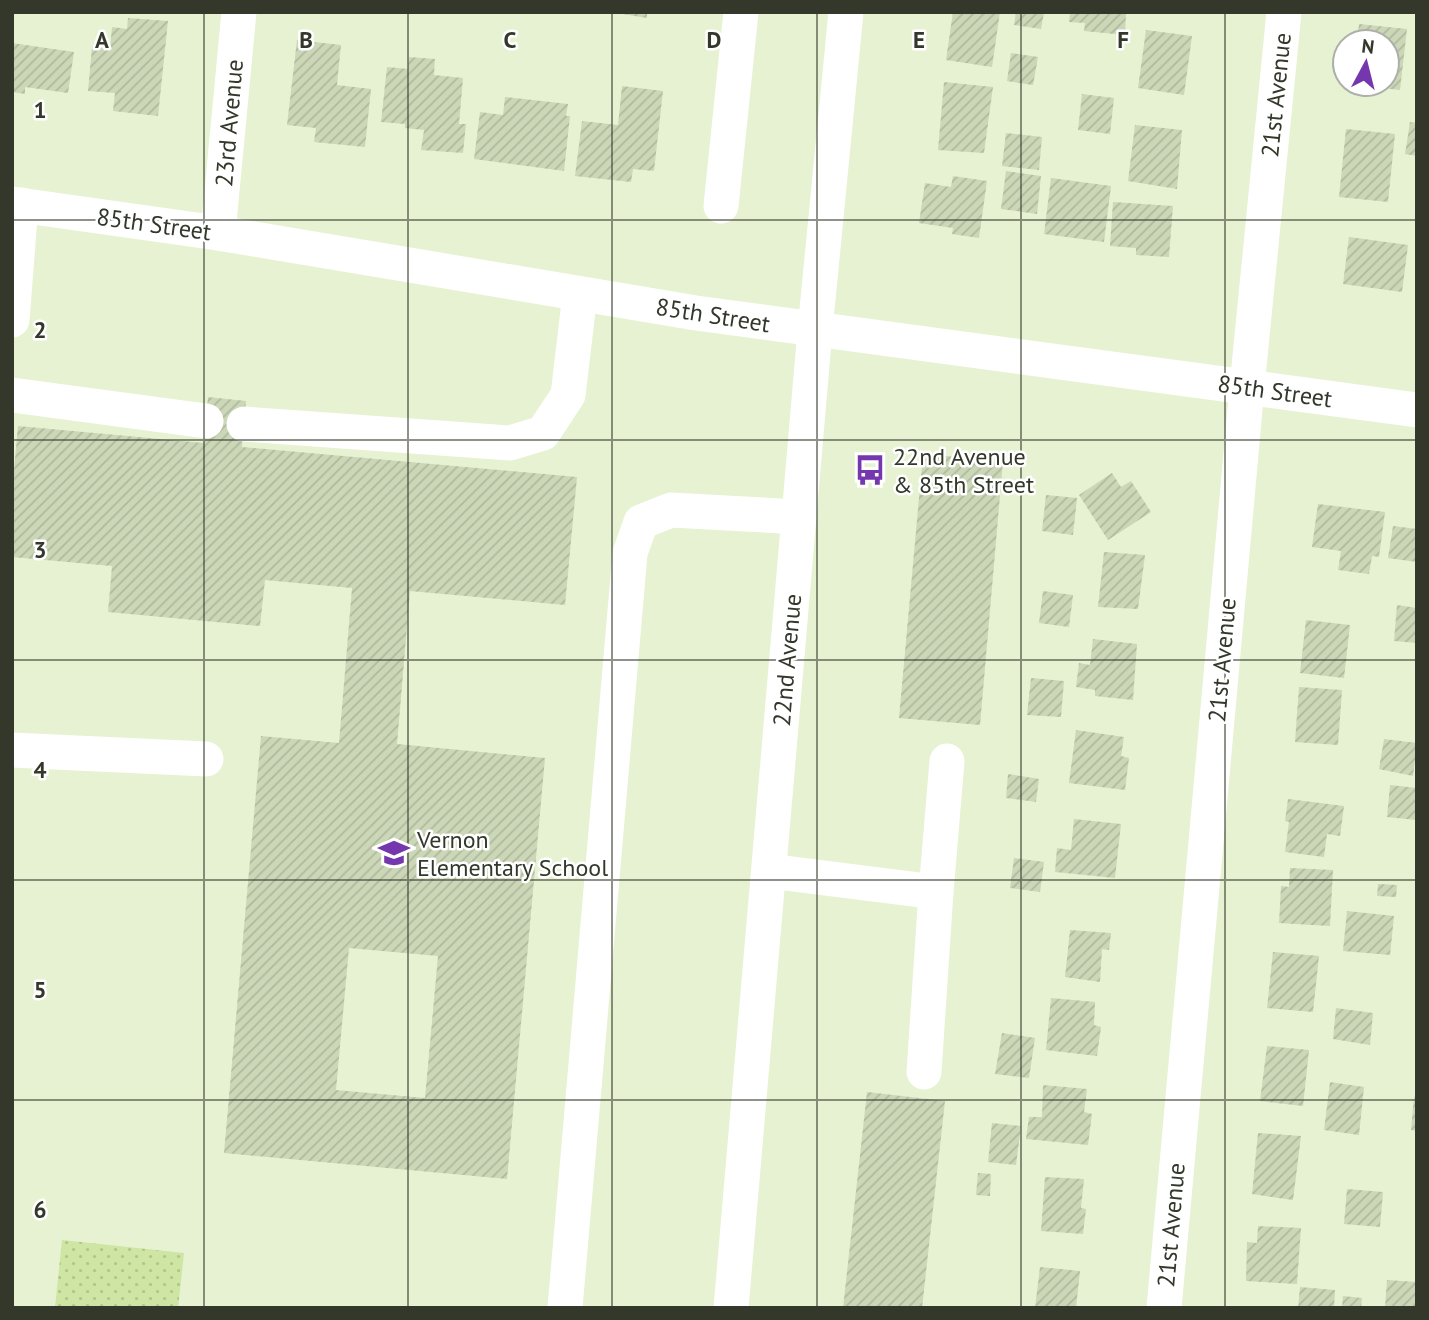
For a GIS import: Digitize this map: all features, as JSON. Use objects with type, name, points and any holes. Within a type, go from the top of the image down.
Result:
[{"type":"street","name":"23rd Avenue","points":[[218,233],[239,12]]},
{"type":"street","points":[[721,206],[741,12]]},
{"type":"street","name":"22nd Avenue","points":[[731,1308],[815,330],[846,12]]},
{"type":"street","name":"21st Avenue","points":[[1164,1308],[1247,387],[1284,12]]},
{"type":"street","name":"85th Street","points":[[17,205],[218,233],[580,294],[815,330],[1417,410]]},
{"type":"street","points":[[12,320],[17,205]]},
{"type":"street","points":[[244,424],[510,443],[543,433],[568,395],[580,294]]},
{"type":"street","points":[[12,395],[206,421]]},
{"type":"street","points":[[565,1308],[630,553],[641,522],[671,510],[799,517]]},
{"type":"street","points":[[12,750],[206,759]]},
{"type":"street","points":[[924,1072],[947,761]]},
{"type":"street","points":[[769,871],[936,892]]},
{"type":"green space","points":[[62,1240],[184,1253],[178,1308],[55,1308]]},
{"type":"building","points":[[610,12],[647,12],[647,18]]},
{"type":"building","points":[[953,12],[1000,12],[992,67],[946,60]]},
{"type":"building","points":[[1016,12],[1044,12],[1041,29],[1014,25]]},
{"type":"building","points":[[1070,12],[1126,12],[1125,35],[1084,31],[1085,23],[1069,22]]},
{"type":"building","points":[[128,18],[168,21],[158,116],[113,111],[115,93],[88,91],[92,47],[110,49],[112,27],[127,29]]},
{"type":"building","points":[[1359,24],[1397,28],[1359,28]]},
{"type":"building","points":[[1401,28],[1407,29],[1401,81]]},
{"type":"building","points":[[1146,30],[1192,36],[1184,95],[1138,88]]},
{"type":"building","points":[[297,40],[341,45],[337,85],[371,89],[365,147],[314,142],[316,128],[287,125]]},
{"type":"building","points":[[12,43],[74,52],[68,93],[25,87],[25,94],[12,92]]},
{"type":"building","points":[[1011,53],[1038,57],[1033,85],[1007,81]]},
{"type":"building","points":[[409,57],[435,59],[434,75],[463,78],[459,124],[466,124],[463,153],[421,150],[424,130],[405,128],[405,124],[381,122],[387,67],[408,69]]},
{"type":"building","points":[[944,82],[993,87],[984,153],[938,150]]},
{"type":"building","points":[[622,86],[663,91],[654,171],[633,169],[631,182],[575,176],[582,121],[618,125]]},
{"type":"building","points":[[1082,94],[1114,98],[1110,134],[1078,130]]},
{"type":"building","points":[[505,97],[568,104],[566,116],[570,116],[564,171],[474,159],[480,112],[503,115]]},
{"type":"building","points":[[1410,122],[1417,123],[1417,156],[1405,154]]},
{"type":"building","points":[[1135,125],[1182,130],[1177,189],[1128,181]]},
{"type":"building","points":[[1346,129],[1395,134],[1388,202],[1339,197]]},
{"type":"building","points":[[1006,133],[1042,137],[1039,170],[1002,166]]},
{"type":"building","points":[[1006,171],[1041,176],[1037,214],[1001,209]]},
{"type":"building","points":[[953,176],[987,181],[979,238],[952,234],[953,228],[919,223],[925,183],[951,187]]},
{"type":"building","points":[[1051,178],[1111,186],[1104,242],[1044,234]]},
{"type":"building","points":[[1113,202],[1173,206],[1169,257],[1136,255],[1136,248],[1110,246]]},
{"type":"building","points":[[1349,237],[1408,245],[1402,292],[1343,284]]},
{"type":"building","name":"Vernon Elementary School","points":[[208,397],[246,401],[242,447],[577,477],[565,605],[410,591],[397,744],[545,758],[507,1179],[224,1153],[261,736],[339,743],[352,588],[265,580],[260,626],[108,612],[112,566],[12,557],[12,492],[18,426],[204,443]],"holes":[[[349,948],[438,956],[425,1098],[336,1090]]]},
{"type":"building","points":[[923,454],[1003,461],[980,725],[899,718]]},
{"type":"building","points":[[1112,473],[1121,487],[1131,481],[1151,512],[1108,540],[1079,495]]},
{"type":"building","points":[[1046,495],[1077,498],[1073,535],[1042,531]]},
{"type":"building","points":[[1318,504],[1385,512],[1379,557],[1372,556],[1369,574],[1338,570],[1341,551],[1312,547]]},
{"type":"building","points":[[1393,526],[1417,529],[1417,562],[1388,558]]},
{"type":"building","points":[[1104,552],[1145,555],[1138,609],[1098,607]]},
{"type":"building","points":[[1043,591],[1073,595],[1069,627],[1039,623]]},
{"type":"building","points":[[1397,605],[1417,608],[1417,643],[1394,641]]},
{"type":"building","points":[[1306,620],[1350,625],[1344,678],[1300,673]]},
{"type":"building","points":[[1093,639],[1137,644],[1133,700],[1095,696],[1095,690],[1076,687],[1079,663],[1090,665]]},
{"type":"building","points":[[1031,678],[1064,681],[1061,717],[1027,715]]},
{"type":"building","points":[[1299,687],[1342,690],[1338,745],[1295,742]]},
{"type":"building","points":[[1076,730],[1124,737],[1121,756],[1129,758],[1125,790],[1069,783]]},
{"type":"building","points":[[1384,739],[1417,743],[1413,776],[1379,769]]},
{"type":"building","points":[[1008,774],[1039,779],[1036,802],[1006,798]]},
{"type":"building","points":[[1390,785],[1417,788],[1416,820],[1387,817]]},
{"type":"building","points":[[1288,799],[1344,806],[1340,836],[1327,834],[1324,857],[1285,852],[1289,822],[1285,821]]},
{"type":"building","points":[[1074,819],[1121,824],[1115,878],[1055,872],[1057,848],[1071,850]]},
{"type":"building","points":[[1014,858],[1044,862],[1040,892],[1010,888]]},
{"type":"building","points":[[1290,868],[1333,870],[1330,926],[1279,923],[1281,886],[1289,887]]},
{"type":"building","points":[[1378,884],[1397,885],[1396,897],[1377,896]]},
{"type":"building","points":[[1347,911],[1394,916],[1390,955],[1343,951]]},
{"type":"building","points":[[1070,930],[1111,933],[1109,950],[1102,949],[1100,982],[1065,977]]},
{"type":"building","points":[[1273,952],[1319,956],[1313,1012],[1267,1008]]},
{"type":"building","points":[[1051,998],[1095,1002],[1094,1025],[1101,1027],[1097,1056],[1046,1050]]},
{"type":"building","points":[[1336,1008],[1373,1013],[1370,1045],[1333,1039]]},
{"type":"building","points":[[1002,1033],[1035,1038],[1029,1078],[995,1074]]},
{"type":"building","points":[[1267,1046],[1309,1050],[1303,1106],[1260,1101]]},
{"type":"building","points":[[1330,1082],[1364,1087],[1359,1135],[1324,1130]]},
{"type":"building","points":[[1043,1085],[1087,1089],[1084,1112],[1092,1114],[1088,1145],[1026,1139],[1029,1117],[1042,1117]]},
{"type":"building","points":[[867,1092],[945,1101],[922,1308],[843,1308]]},
{"type":"building","points":[[1414,1097],[1417,1097],[1417,1131],[1411,1130]]},
{"type":"building","points":[[992,1123],[1021,1126],[1016,1165],[988,1162]]},
{"type":"building","points":[[1258,1133],[1301,1136],[1293,1200],[1252,1194]]},
{"type":"building","points":[[978,1173],[991,1174],[990,1196],[976,1195]]},
{"type":"building","points":[[1045,1177],[1084,1179],[1081,1208],[1086,1209],[1083,1234],[1041,1231]]},
{"type":"building","points":[[1347,1189],[1383,1192],[1380,1227],[1344,1224]]},
{"type":"building","points":[[1258,1226],[1301,1228],[1297,1284],[1246,1281],[1247,1242],[1257,1243]]},
{"type":"building","points":[[1040,1267],[1080,1271],[1076,1308],[1035,1308]]},
{"type":"building","points":[[1387,1280],[1417,1282],[1415,1308],[1385,1308]]},
{"type":"building","points":[[1300,1287],[1335,1290],[1334,1308],[1298,1308]]},
{"type":"building","points":[[1343,1296],[1362,1298],[1361,1308],[1342,1308]]},
{"type":"place","name":"22nd Avenue & 85th Street","points":[[870,470]]},
{"type":"place","name":"Vernon Elementary School","points":[[394,853]]}]
